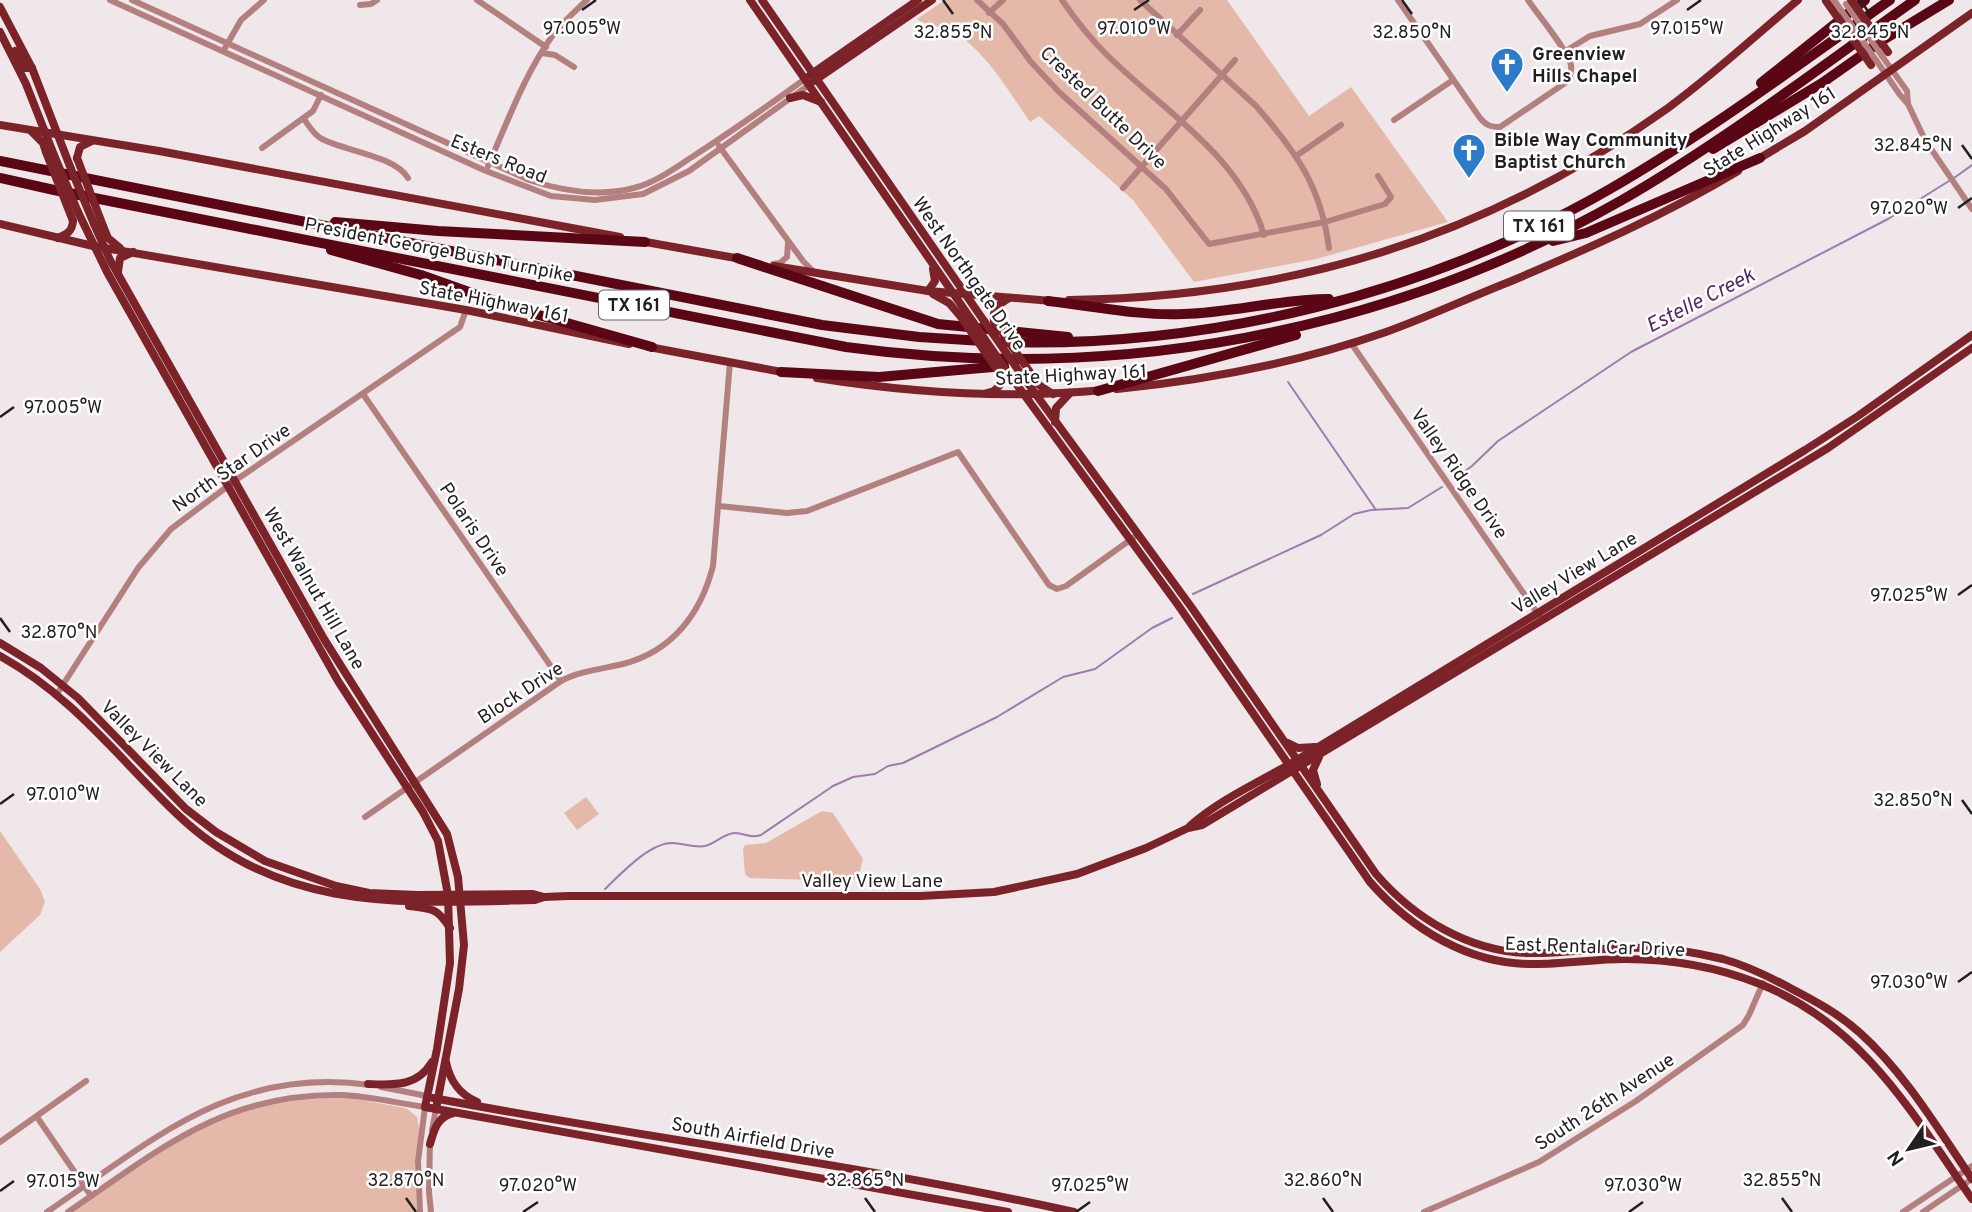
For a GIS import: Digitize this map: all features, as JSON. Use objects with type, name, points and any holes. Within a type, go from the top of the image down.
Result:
[{"type":"highway","points":[[1718,120],[1865,0]]},
{"type":"highway","name":"President George Bush Turnpike","points":[[0,161],[854,330],[971,341],[1028,343],[1162,335],[1226,326],[1344,299],[1427,273],[1534,228],[1609,190],[1718,120],[1890,0]]},
{"type":"highway","name":"President George Bush Turnpike","points":[[0,178],[846,347],[976,359],[1067,359],[1126,355],[1230,342],[1360,312],[1446,283],[1539,244],[1660,177],[1915,0]]},
{"type":"highway","points":[[1660,177],[1699,158],[1949,0]]},
{"type":"highway","points":[[1539,244],[1586,233],[1760,158]]},
{"type":"highway","points":[[298,220],[438,231],[645,242]]},
{"type":"highway","points":[[294,238],[348,256],[421,275],[514,308],[652,347]]},
{"type":"highway","points":[[737,258],[776,273],[851,295],[896,313],[938,324],[1100,340]]},
{"type":"highway","points":[[1048,301],[1144,313],[1182,314],[1305,299],[1344,299]]},
{"type":"highway","points":[[1098,391],[1311,331],[1360,312]]},
{"type":"highway","points":[[781,372],[879,377],[1067,359]]},
{"type":"main road","name":"West Northgate Drive","points":[[751,0],[807,82],[825,99]]},
{"type":"main road","name":"West Northgate Drive","points":[[762,0],[815,76],[825,99],[966,295],[1134,538]]},
{"type":"main road","name":"Esters Road","points":[[807,82],[918,0]]},
{"type":"main road","name":"Esters Road","points":[[815,76],[834,68],[932,0]]},
{"type":"main road","points":[[0,125],[159,151],[818,275],[966,295],[1048,301],[1122,299],[1232,288],[1350,263],[1444,231],[1526,194],[1631,133],[1690,91],[1798,0]]},
{"type":"main road","points":[[1826,0],[1879,58],[1907,58]]},
{"type":"main road","points":[[1851,0],[1879,58],[1869,84]]},
{"type":"main road","name":"West Walnut Hill Lane","points":[[0,7],[32,68],[57,135],[99,225],[105,248],[142,325],[227,486],[278,575],[447,834],[458,877],[464,946],[436,1109]]},
{"type":"main road","name":"State Highway 161","points":[[0,224],[93,246],[135,251],[466,310],[603,340],[863,385],[1035,395],[1168,384],[1227,374],[1351,343],[1438,312],[1565,258],[1696,195],[1805,131],[1972,13]]},
{"type":"main road","name":"West Walnut Hill Lane","points":[[0,32],[38,113],[50,153],[78,221],[236,480],[286,570],[323,645],[438,841],[448,899],[450,963],[425,1107]]},
{"type":"main road","points":[[5,41],[25,68],[32,68]]},
{"type":"main road","points":[[790,98],[803,96],[825,99],[834,68]]},
{"type":"main road","points":[[25,130],[38,113]]},
{"type":"main road","points":[[25,130],[43,143],[50,153]]},
{"type":"main road","points":[[92,141],[80,147],[77,158],[99,225],[108,238],[123,250]]},
{"type":"main road","name":"West Northgate Drive","points":[[860,149],[1005,374],[1134,538],[1300,763]]},
{"type":"main road","points":[[58,238],[68,233],[78,221]]},
{"type":"main road","points":[[118,272],[120,258],[135,251]]},
{"type":"main road","points":[[928,291],[935,281],[931,262]]},
{"type":"main road","points":[[928,291],[949,303],[1005,374],[994,391],[985,394]]},
{"type":"main road","points":[[1009,298],[994,310],[994,321],[1039,385],[1053,394]]},
{"type":"main road","name":"Valley View Lane","points":[[461,898],[477,894],[534,894],[544,897],[921,896],[994,892],[1077,874],[1146,848],[1188,828],[1202,825],[1268,787],[1300,763],[1537,612],[1834,431],[1972,335]]},
{"type":"main road","name":"Valley View Lane","points":[[1319,751],[1543,621],[1839,441],[1972,348]]},
{"type":"main road","points":[[1055,422],[1057,405],[1070,393]]},
{"type":"main road","points":[[1834,431],[1839,441]]},
{"type":"main road","points":[[1697,516],[1702,524]]},
{"type":"main road","points":[[278,575],[286,570]]},
{"type":"main road","name":"Valley View Lane","points":[[0,643],[62,685],[86,705],[186,809],[239,847],[265,861],[335,886],[369,893],[431,895],[448,899]]},
{"type":"main road","name":"West Northgate Drive","points":[[1217,652],[1291,769]]},
{"type":"main road","name":"Valley View Lane","points":[[0,656],[57,694],[87,720],[180,817],[243,861],[302,887],[358,898],[401,901],[461,898],[535,901],[544,897]]},
{"type":"main road","points":[[1269,735],[1279,758],[1274,772]]},
{"type":"main road","points":[[1286,742],[1298,748],[1319,751],[1313,770],[1318,790]]},
{"type":"main road","name":"East Rental Car Drive","points":[[1300,763],[1387,893],[1437,926],[1481,945],[1526,953],[1631,947],[1683,951],[1725,960],[1767,975],[1835,1014],[1883,1056],[1969,1168],[1972,1179]]},
{"type":"main road","name":"Valley View Lane","points":[[1188,828],[1199,818],[1274,772],[1291,769]]},
{"type":"main road","name":"East Rental Car Drive","points":[[1291,769],[1406,918],[1433,936],[1495,960],[1534,964],[1644,959],[1708,967],[1762,985],[1825,1021],[1857,1046],[1898,1092],[1972,1199]]},
{"type":"main road","points":[[1268,787],[1289,781],[1304,787]]},
{"type":"main road","points":[[431,895],[440,885],[443,860]]},
{"type":"main road","points":[[458,877],[464,887],[477,894]]},
{"type":"main road","points":[[401,901],[408,906],[436,910],[450,929]]},
{"type":"main road","points":[[1589,950],[1590,960]]},
{"type":"main road","points":[[368,1084],[398,1086],[412,1081],[428,1069],[437,1049]]},
{"type":"main road","points":[[1875,1065],[1883,1056]]},
{"type":"main road","points":[[446,1060],[454,1084],[471,1099],[486,1106]]},
{"type":"main road","name":"South Airfield Drive","points":[[427,1096],[982,1193],[1074,1212]]},
{"type":"main road","name":"South Airfield Drive","points":[[425,1107],[1008,1212]]},
{"type":"main road","points":[[430,1144],[436,1125],[442,1118],[453,1113]]},
{"type":"main road","points":[[980,1207],[982,1193]]},
{"type":"street","name":"Esters Road","points":[[110,0],[486,171],[551,196],[587,200],[626,194],[660,177],[807,82]]},
{"type":"street","name":"Esters Road","points":[[132,0],[543,185],[597,192],[643,194],[673,180],[721,149],[790,98],[807,82]]},
{"type":"street","points":[[222,52],[241,20],[264,0]]},
{"type":"street","points":[[360,5],[371,4],[377,0]]},
{"type":"street","points":[[477,0],[544,50],[574,67]]},
{"type":"street","points":[[486,171],[544,50],[562,24],[587,0]]},
{"type":"street","name":"Crested Butte Drive","points":[[976,0],[1003,24],[1031,62],[1059,92],[1143,166],[1189,215],[1205,241],[1214,245],[1264,235]]},
{"type":"street","points":[[989,13],[1003,0]]},
{"type":"street","points":[[1062,0],[1107,55],[1209,148],[1237,181],[1259,218],[1264,235],[1325,222],[1385,204],[1391,200],[1390,193],[1378,176]]},
{"type":"street","points":[[1140,0],[1256,106],[1296,156],[1318,196],[1329,248]]},
{"type":"street","points":[[1398,0],[1487,125],[1500,127],[1568,81],[1571,64],[1528,0]]},
{"type":"street","points":[[1564,52],[1590,36],[1640,24],[1677,0]]},
{"type":"street","points":[[1834,0],[1879,58]]},
{"type":"street","points":[[1843,0],[1888,71],[1899,95],[1908,104],[1925,140],[1972,209]]},
{"type":"street","points":[[1177,36],[1200,10]]},
{"type":"street","points":[[154,20],[158,12]]},
{"type":"street","points":[[1123,188],[1235,60]]},
{"type":"street","points":[[1394,120],[1453,80]]},
{"type":"street","points":[[262,148],[313,111],[325,88]]},
{"type":"street","points":[[304,119],[321,139],[403,170],[408,178]]},
{"type":"street","points":[[1296,156],[1341,125]]},
{"type":"street","points":[[715,142],[803,261],[818,275]]},
{"type":"street","points":[[766,264],[780,263],[787,257],[788,241]]},
{"type":"street","name":"North Star Drive","points":[[57,694],[155,546],[186,517],[227,486],[460,327],[466,310]]},
{"type":"street","name":"Valley Ridge Drive","points":[[1351,343],[1543,621]]},
{"type":"street","name":"Block Drive","points":[[365,817],[561,681],[653,653],[683,628],[697,611],[708,587],[713,566],[730,362]]},
{"type":"street","name":"Polaris Drive","points":[[363,394],[561,681]]},
{"type":"street","points":[[719,506],[787,513],[807,511],[958,452],[1049,584],[1057,589],[1066,586],[1134,538]]},
{"type":"street","name":"South 26th Avenue","points":[[1424,1212],[1527,1169],[1636,1101],[1743,1025],[1767,975]]},
{"type":"street","points":[[0,1142],[86,1080]]},
{"type":"street","points":[[324,1082],[325,1095]]},
{"type":"street","points":[[47,1212],[166,1130],[202,1110],[258,1091],[324,1082],[368,1084],[427,1096]]},
{"type":"street","points":[[68,1212],[165,1144],[206,1122],[256,1104],[297,1096],[325,1095],[425,1107]]},
{"type":"street","points":[[408,1104],[420,1117],[422,1126]]},
{"type":"street","name":"West Walnut Hill Lane","points":[[420,1212],[418,1161],[425,1107]]},
{"type":"street","name":"West Walnut Hill Lane","points":[[431,1212],[430,1144],[436,1109]]},
{"type":"street","points":[[37,1117],[91,1196]]},
{"type":"street","points":[[1903,1212],[1969,1168]]},
{"type":"street","points":[[1923,1212],[1972,1179]]},
{"type":"shaded area","points":[[945,0],[1227,0],[1309,116],[1351,87],[1448,222],[1316,259],[1194,282],[1133,200],[1039,116],[1030,122],[996,72],[976,49],[952,31],[917,19]]},
{"type":"shaded area","points":[[586,797],[599,814],[577,830],[564,813]]},
{"type":"shaded area","points":[[822,811],[833,813],[863,859],[858,878],[850,881],[749,878],[745,874],[745,845],[766,843]]},
{"type":"shaded area","points":[[0,831],[40,889],[45,902],[40,915],[0,952]]},
{"type":"shaded area","points":[[350,1098],[406,1108],[417,1117],[417,1212],[73,1212],[167,1146],[216,1121],[272,1104]]},
{"type":"waterway","name":"Estelle Creek","points":[[1954,178],[1972,165]]},
{"type":"waterway","name":"Estelle Creek","points":[[1454,479],[1498,441],[1631,352],[1888,219],[1949,181]]},
{"type":"waterway","points":[[1288,382],[1376,510]]},
{"type":"waterway","points":[[1193,594],[1321,535],[1354,514],[1408,508],[1442,487]]},
{"type":"waterway","points":[[605,889],[636,860],[663,844],[701,846],[709,845],[731,833],[761,835],[833,786],[853,777],[875,774],[888,766],[903,763],[997,717],[1063,677],[1095,669],[1152,628],[1172,618]]},
{"type":"place","name":"Greenview Hills Chapel","points":[[1507,94]]},
{"type":"place","name":"Bible Way Community Baptist Church","points":[[1469,180]]}]
